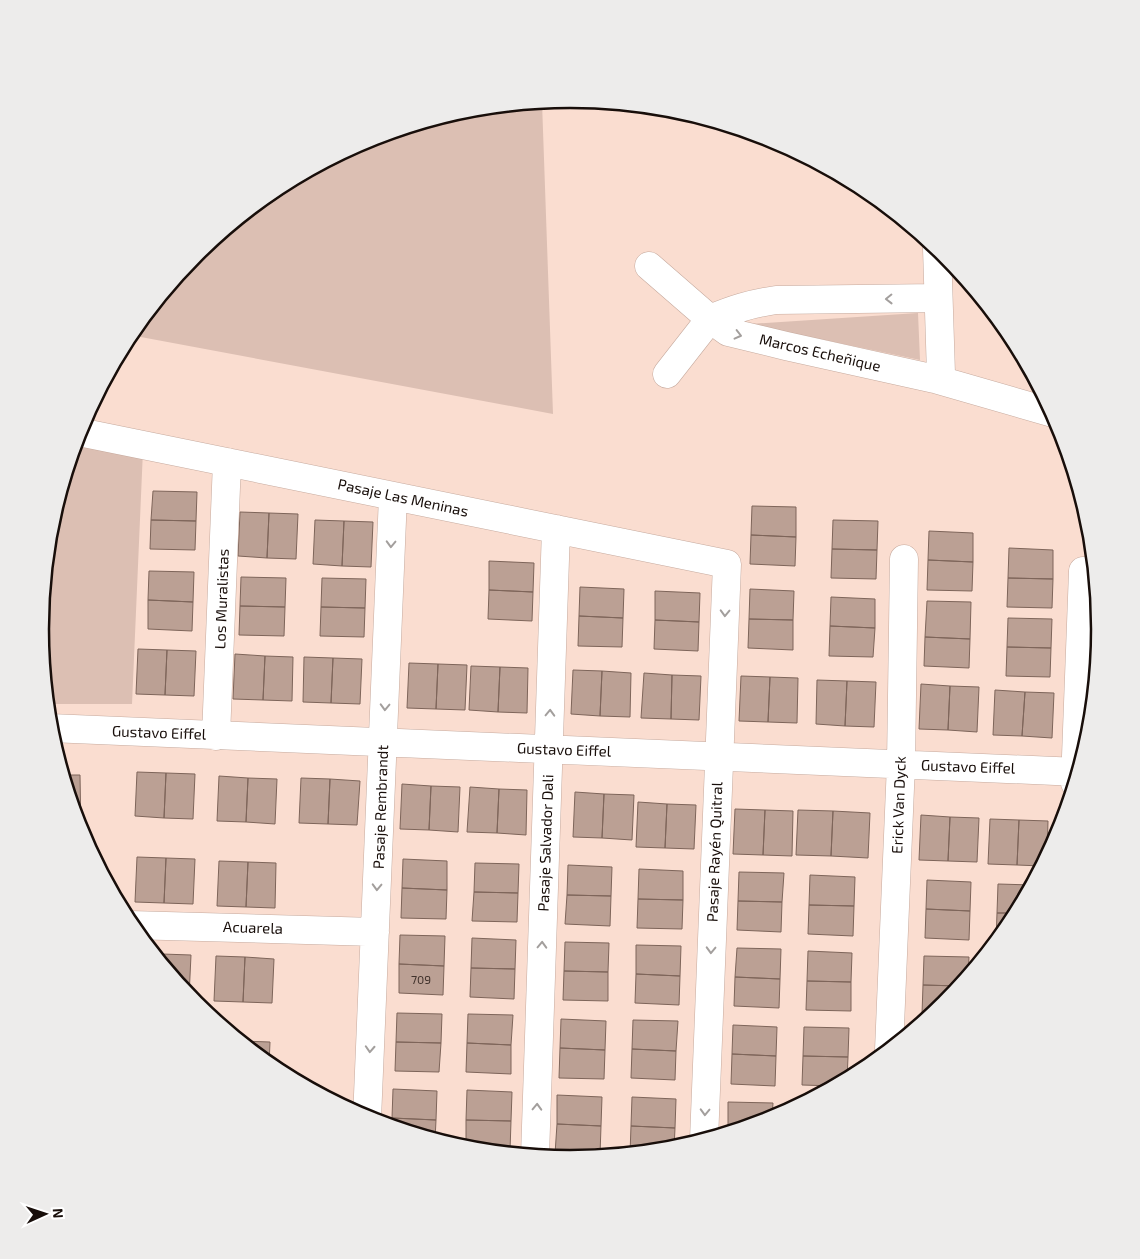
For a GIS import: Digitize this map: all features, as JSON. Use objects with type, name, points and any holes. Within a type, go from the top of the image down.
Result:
[{"type":"street","points":[[937,259],[938,376]]},
{"type":"street","name":"Marcos Echeñique","points":[[650,266],[710,319],[728,332],[796,348],[938,376],[1043,411]]},
{"type":"street","points":[[667,374],[710,319],[732,309],[776,300],[938,298]]},
{"type":"street","name":"Pasaje Las Meninas","points":[[87,434],[727,564]]},
{"type":"street","name":"Los Muralistas","points":[[216,736],[227,462]]},
{"type":"street","name":"Pasaje Rembrandt","points":[[360,1106],[376,932],[393,496]]},
{"type":"street","name":"Pasaje Salvador Dali","points":[[536,1150],[556,529]]},
{"type":"street","name":"Erick Van Dyck","points":[[888,1042],[900,764],[904,559]]},
{"type":"street","name":"Pasaje Rayén Quitral","points":[[704,1133],[727,564]]},
{"type":"street","points":[[1077,748],[1083,571]]},
{"type":"street","name":"Gustavo Eiffel","points":[[59,728],[900,764],[1070,776]]},
{"type":"street","name":"Acuarela","points":[[141,924],[376,932]]},
{"type":"shaded area","points":[[542,109],[553,414],[139,337],[156,312],[201,261],[253,216],[309,178],[371,148],[435,126],[468,118]]},
{"type":"shaded area","points":[[918,313],[920,360],[749,324]]},
{"type":"shaded area","points":[[84,440],[143,450],[132,704],[54,704],[53,698],[49,630],[53,561],[67,495]]},
{"type":"building","points":[[153,491],[197,492],[196,521],[151,520]]},
{"type":"building","points":[[752,506],[796,507],[796,537],[751,535]]},
{"type":"building","points":[[240,512],[269,513],[267,558],[238,556]]},
{"type":"building","points":[[269,513],[298,514],[296,559],[267,558]]},
{"type":"building","points":[[151,520],[196,521],[195,550],[150,549]]},
{"type":"building","points":[[315,520],[344,521],[342,566],[313,564]]},
{"type":"building","points":[[833,520],[878,521],[877,550],[832,549]]},
{"type":"building","points":[[344,521],[373,522],[371,567],[342,566]]},
{"type":"building","points":[[929,531],[973,533],[973,562],[928,560]]},
{"type":"building","points":[[751,535],[796,537],[795,566],[750,564]]},
{"type":"building","points":[[1009,548],[1053,550],[1053,579],[1008,578]]},
{"type":"building","points":[[832,549],[877,550],[876,579],[831,578]]},
{"type":"building","points":[[928,560],[973,562],[972,591],[927,590]]},
{"type":"building","points":[[489,561],[534,563],[533,592],[489,590]]},
{"type":"building","points":[[149,571],[194,572],[193,602],[148,600]]},
{"type":"building","points":[[241,577],[286,578],[285,607],[240,606]]},
{"type":"building","points":[[322,578],[366,579],[365,608],[321,607]]},
{"type":"building","points":[[1008,578],[1053,579],[1052,608],[1007,607]]},
{"type":"building","points":[[580,587],[624,589],[623,618],[579,616]]},
{"type":"building","points":[[750,589],[794,591],[793,620],[749,619]]},
{"type":"building","points":[[489,590],[533,592],[532,621],[488,619]]},
{"type":"building","points":[[655,591],[700,593],[699,622],[655,620]]},
{"type":"building","points":[[831,597],[875,599],[875,628],[830,626]]},
{"type":"building","points":[[148,600],[193,602],[192,631],[148,629]]},
{"type":"building","points":[[927,601],[971,602],[970,639],[925,637]]},
{"type":"building","points":[[240,606],[285,607],[284,636],[239,635]]},
{"type":"building","points":[[321,607],[365,608],[364,637],[320,636]]},
{"type":"building","points":[[579,616],[623,618],[622,647],[578,646]]},
{"type":"building","points":[[1008,618],[1052,619],[1051,648],[1007,647]]},
{"type":"building","points":[[749,619],[793,620],[793,650],[748,648]]},
{"type":"building","points":[[655,620],[699,622],[698,651],[654,649]]},
{"type":"building","points":[[830,626],[875,628],[873,657],[829,656]]},
{"type":"building","points":[[925,637],[970,639],[969,668],[924,666]]},
{"type":"building","points":[[1007,647],[1051,648],[1050,677],[1006,676]]},
{"type":"building","points":[[138,649],[167,650],[165,695],[136,694]]},
{"type":"building","points":[[167,650],[196,651],[194,696],[165,695]]},
{"type":"building","points":[[235,654],[265,656],[263,700],[233,699]]},
{"type":"building","points":[[265,656],[293,657],[292,701],[263,700]]},
{"type":"building","points":[[304,657],[333,658],[331,703],[303,702]]},
{"type":"building","points":[[333,658],[362,659],[360,704],[331,703]]},
{"type":"building","points":[[409,663],[438,664],[436,709],[407,708]]},
{"type":"building","points":[[438,664],[467,665],[465,710],[436,709]]},
{"type":"building","points":[[471,666],[500,667],[498,712],[469,710]]},
{"type":"building","points":[[500,667],[528,668],[527,713],[498,712]]},
{"type":"building","points":[[573,670],[602,671],[600,716],[571,714]]},
{"type":"building","points":[[602,671],[631,673],[630,717],[600,716]]},
{"type":"building","points":[[644,673],[672,675],[671,719],[641,718]]},
{"type":"building","points":[[672,675],[701,676],[699,720],[671,719]]},
{"type":"building","points":[[741,676],[770,677],[768,722],[739,721]]},
{"type":"building","points":[[770,677],[798,678],[797,723],[768,722]]},
{"type":"building","points":[[817,680],[847,681],[845,726],[816,724]]},
{"type":"building","points":[[847,681],[876,682],[874,727],[845,726]]},
{"type":"building","points":[[921,684],[950,686],[948,730],[919,729]]},
{"type":"building","points":[[950,686],[979,687],[977,732],[948,730]]},
{"type":"building","points":[[995,690],[1025,692],[1022,736],[993,735]]},
{"type":"building","points":[[1025,692],[1054,693],[1052,738],[1022,736]]},
{"type":"building","points":[[137,772],[166,773],[164,818],[135,816]]},
{"type":"building","points":[[166,773],[195,774],[193,819],[164,818]]},
{"type":"building","points":[[70,775],[80,775],[81,809]]},
{"type":"building","points":[[219,776],[248,778],[246,822],[217,821]]},
{"type":"building","points":[[248,778],[277,779],[275,824],[246,822]]},
{"type":"building","points":[[301,778],[330,779],[328,824],[299,823]]},
{"type":"building","points":[[330,779],[360,781],[357,825],[328,824]]},
{"type":"building","points":[[402,784],[431,786],[429,830],[400,829]]},
{"type":"building","points":[[431,786],[460,787],[458,832],[429,830]]},
{"type":"building","points":[[470,787],[499,789],[497,833],[467,832]]},
{"type":"building","points":[[499,789],[527,790],[526,835],[497,833]]},
{"type":"building","points":[[575,792],[604,794],[602,838],[573,837]]},
{"type":"building","points":[[604,794],[634,795],[632,840],[602,838]]},
{"type":"building","points":[[638,802],[667,804],[665,848],[636,847]]},
{"type":"building","points":[[667,804],[696,805],[694,849],[665,848]]},
{"type":"building","points":[[735,809],[765,810],[763,855],[733,854]]},
{"type":"building","points":[[765,810],[793,811],[792,856],[763,855]]},
{"type":"building","points":[[798,810],[833,811],[831,856],[796,855]]},
{"type":"building","points":[[833,811],[870,813],[868,858],[831,856]]},
{"type":"building","points":[[921,815],[950,817],[948,861],[919,860]]},
{"type":"building","points":[[950,817],[979,818],[977,862],[948,861]]},
{"type":"building","points":[[990,819],[1019,820],[1017,865],[988,864]]},
{"type":"building","points":[[1019,820],[1048,821],[1048,838],[1034,866],[1017,865]]},
{"type":"building","points":[[137,857],[166,858],[164,903],[135,902]]},
{"type":"building","points":[[166,858],[195,859],[193,904],[164,903]]},
{"type":"building","points":[[403,859],[447,861],[447,890],[402,888]]},
{"type":"building","points":[[219,861],[248,862],[246,907],[217,906]]},
{"type":"building","points":[[248,862],[276,863],[275,908],[246,907]]},
{"type":"building","points":[[475,863],[519,864],[518,893],[474,892]]},
{"type":"building","points":[[568,865],[612,867],[611,896],[567,895]]},
{"type":"building","points":[[639,869],[683,871],[683,900],[638,899]]},
{"type":"building","points":[[739,872],[784,873],[782,902],[738,901]]},
{"type":"building","points":[[810,875],[855,877],[854,906],[809,905]]},
{"type":"building","points":[[927,880],[971,882],[970,911],[926,909]]},
{"type":"building","points":[[998,884],[1024,885],[1007,913],[997,913]]},
{"type":"building","points":[[402,888],[447,890],[446,919],[401,918]]},
{"type":"building","points":[[474,892],[518,893],[517,922],[472,921]]},
{"type":"building","points":[[567,895],[611,896],[610,926],[565,924]]},
{"type":"building","points":[[638,899],[683,900],[682,929],[637,928]]},
{"type":"building","points":[[738,901],[782,902],[781,932],[737,930]]},
{"type":"building","points":[[809,905],[854,906],[853,936],[808,934]]},
{"type":"building","points":[[926,909],[970,911],[969,940],[925,938]]},
{"type":"building","points":[[997,913],[1007,913],[1003,919],[996,929]]},
{"type":"building","points":[[400,935],[445,936],[444,966],[399,964]]},
{"type":"building","points":[[472,938],[516,940],[515,969],[471,968]]},
{"type":"building","points":[[565,942],[609,943],[608,972],[564,971]]},
{"type":"building","points":[[636,945],[681,946],[680,976],[636,974]]},
{"type":"building","points":[[737,948],[781,949],[780,979],[735,977]]},
{"type":"building","points":[[808,951],[852,953],[851,982],[807,981]]},
{"type":"building","points":[[162,954],[191,955],[190,986],[178,973]]},
{"type":"building","points":[[216,956],[245,957],[243,1002],[214,1001]]},
{"type":"building","points":[[924,956],[969,957],[969,965],[950,986],[923,985]]},
{"type":"building","points":[[245,957],[274,959],[272,1003],[243,1002]]},
{"type":"building","points":[[399,964],[444,966],[443,995],[399,993]]},
{"type":"building","points":[[471,968],[515,969],[514,999],[470,997]]},
{"type":"building","points":[[564,971],[608,972],[608,1001],[563,1000]]},
{"type":"building","points":[[636,974],[680,976],[679,1005],[635,1003]]},
{"type":"building","points":[[735,977],[780,979],[779,1008],[734,1006]]},
{"type":"building","points":[[807,981],[851,982],[851,1011],[806,1010]]},
{"type":"building","points":[[923,985],[950,986],[939,998],[922,1014]]},
{"type":"building","points":[[397,1013],[442,1014],[441,1043],[396,1042]]},
{"type":"building","points":[[468,1014],[513,1015],[511,1045],[467,1043]]},
{"type":"building","points":[[561,1019],[606,1021],[605,1050],[560,1048]]},
{"type":"building","points":[[633,1020],[678,1021],[676,1051],[632,1049]]},
{"type":"building","points":[[733,1025],[777,1027],[776,1056],[732,1054]]},
{"type":"building","points":[[804,1027],[849,1028],[848,1057],[803,1056]]},
{"type":"building","points":[[251,1041],[270,1042],[269,1055]]},
{"type":"building","points":[[396,1042],[441,1043],[439,1072],[395,1071]]},
{"type":"building","points":[[467,1043],[511,1045],[511,1074],[466,1072]]},
{"type":"building","points":[[560,1048],[605,1050],[604,1079],[559,1078]]},
{"type":"building","points":[[632,1049],[676,1051],[675,1080],[631,1078]]},
{"type":"building","points":[[732,1054],[776,1056],[775,1086],[731,1084]]},
{"type":"building","points":[[803,1056],[848,1057],[847,1071],[831,1081],[822,1086],[802,1085]]},
{"type":"building","points":[[393,1089],[437,1091],[436,1120],[392,1118]]},
{"type":"building","points":[[467,1090],[512,1092],[511,1121],[466,1120]]},
{"type":"building","points":[[557,1095],[602,1097],[601,1126],[557,1124]]},
{"type":"building","points":[[632,1097],[676,1099],[675,1128],[631,1126]]},
{"type":"building","points":[[728,1102],[773,1103],[773,1109],[728,1126]]},
{"type":"building","points":[[392,1119],[436,1120],[435,1133],[402,1123]]},
{"type":"building","points":[[466,1120],[511,1121],[510,1147],[466,1141]]},
{"type":"building","points":[[557,1124],[601,1126],[600,1150],[555,1151]]},
{"type":"building","points":[[631,1126],[675,1128],[674,1140],[630,1147]]}]
